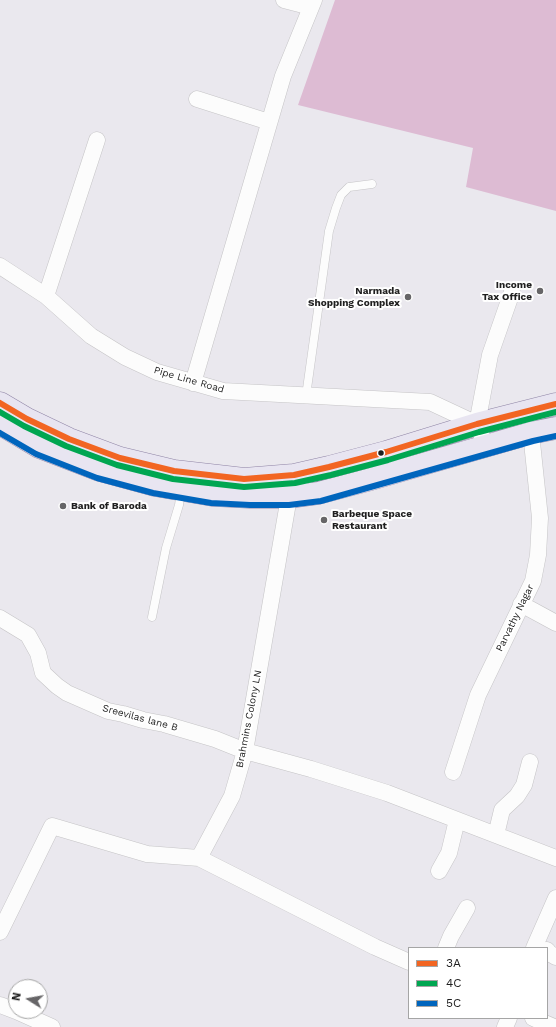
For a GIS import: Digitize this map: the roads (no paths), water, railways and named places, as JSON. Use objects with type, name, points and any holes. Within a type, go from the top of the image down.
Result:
[{"type":"main road","points":[[0,403],[27,419],[69,439],[120,458],[174,471],[244,479],[290,475],[329,467],[386,452],[477,424],[554,405]]},
{"type":"main road","points":[[0,424],[39,448],[99,470],[154,485],[181,490],[212,495],[250,497],[289,497],[319,493],[548,430]]},
{"type":"street","points":[[194,383],[283,76],[312,4],[284,0]]},
{"type":"street","points":[[197,99],[270,122]]},
{"type":"street","points":[[46,296],[97,140]]},
{"type":"street","name":"Pipe Line Road","points":[[0,266],[46,296],[91,336],[125,357],[157,372],[223,391],[430,402],[477,424]]},
{"type":"street","points":[[486,446],[477,424],[490,355],[512,292]]},
{"type":"street","name":"Parvathy Nagar","points":[[453,772],[478,695],[533,581],[538,555],[548,430],[554,405]]},
{"type":"street","name":"Brahmins Colony LN","points":[[199,858],[232,796],[245,751],[289,497],[290,475]]},
{"type":"street","points":[[521,604],[556,623]]},
{"type":"street","name":"Sreevilas lane B","points":[[0,618],[28,635],[38,653],[43,673],[57,686],[67,693],[108,711],[164,724],[215,739],[245,751],[311,769],[387,793],[556,858]]},
{"type":"street","points":[[496,835],[502,810],[517,796],[524,785],[530,762]]},
{"type":"street","points":[[439,871],[449,853],[457,820]]},
{"type":"street","points":[[0,932],[52,826],[146,854],[199,858],[408,962]]},
{"type":"street","points":[[541,946],[556,898]]},
{"type":"street","points":[[446,947],[467,908]]},
{"type":"street","points":[[34,1019],[52,1027]]},
{"type":"street","points":[[536,1019],[554,1027]]},
{"type":"lane","points":[[306,396],[329,231],[336,208],[341,195],[349,187],[372,184]]},
{"type":"lane","points":[[152,617],[166,548],[179,505],[181,490]]},
{"type":"place","name":"Income Tax Office","points":[[540,291]]},
{"type":"place","name":"Narmada Shopping Complex","points":[[408,297]]},
{"type":"place","name":"Bank of Baroda","points":[[63,506]]},
{"type":"place","name":"Barbeque Space Restaurant","points":[[324,520]]}]
